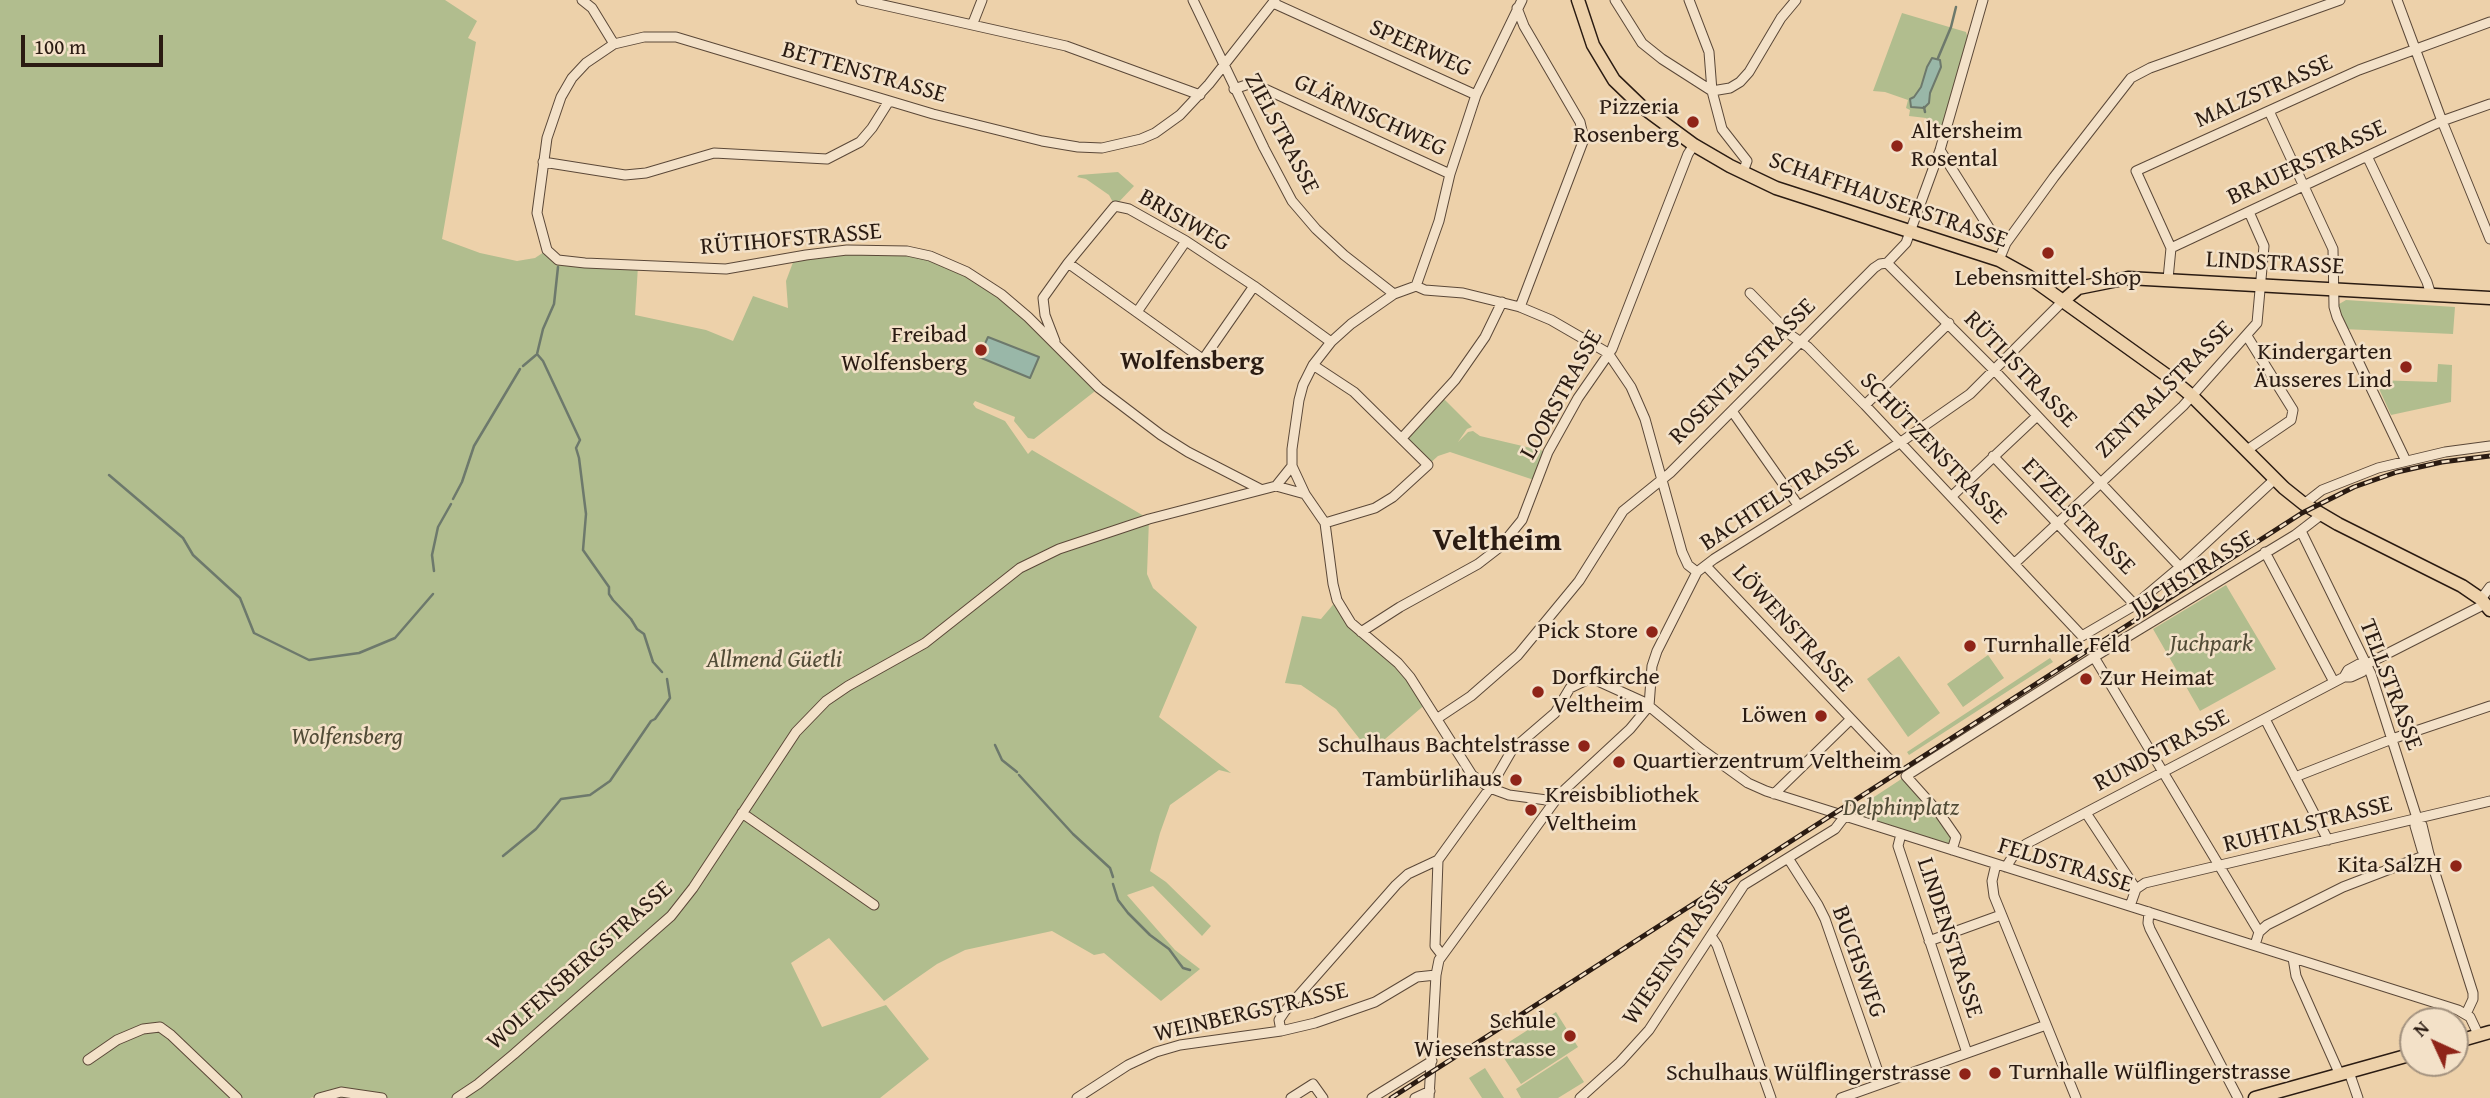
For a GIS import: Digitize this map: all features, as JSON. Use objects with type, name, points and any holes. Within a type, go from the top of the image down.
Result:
[{"type":"main road","name":"SCHAFFHAUSERSTRASSE","points":[[1578,0],[1593,44],[1614,80],[1641,106],[1694,145],[1742,172],[1793,194],[1999,260],[2028,276],[2148,361],[2192,396],[2275,479],[2304,504],[2453,581],[2487,606]]},
{"type":"main road","name":"LINDSTRASSE","points":[[2063,301],[2078,288],[2114,280],[2168,279],[2490,298]]},
{"type":"main road","points":[[2255,1098],[2399,1058]]},
{"type":"street","points":[[582,0],[592,8],[614,44]]},
{"type":"street","points":[[861,0],[1066,46],[1199,95]]},
{"type":"street","points":[[972,23],[982,0]]},
{"type":"street","name":"ZIELSTRASSE","points":[[1193,0],[1234,89],[1292,201],[1316,229],[1344,255],[1394,294]]},
{"type":"street","points":[[1615,0],[1634,32],[1652,51],[1712,91],[1730,88],[1740,82],[1780,18],[1796,0]]},
{"type":"street","points":[[1689,0],[1709,52],[1712,91],[1722,129],[1747,161],[1742,172]]},
{"type":"street","name":"ROSENTALSTRASSE","points":[[1438,718],[1480,689],[1518,655],[1579,581],[1623,511],[1662,479],[1874,268],[1887,263],[1906,243],[1940,150],[1983,0]]},
{"type":"street","points":[[1999,260],[2006,243],[2054,177],[2124,86],[2136,75],[2340,0]]},
{"type":"street","points":[[2397,0],[2490,239]]},
{"type":"street","name":"BETTENSTRASSE","points":[[547,250],[537,213],[543,162],[554,116],[565,88],[586,63],[614,44],[644,37],[676,37],[889,100],[1042,141],[1102,148],[1126,144],[1155,133],[1180,116],[1274,1]]},
{"type":"street","name":"SPEERWEG","points":[[1274,1],[1476,95]]},
{"type":"street","points":[[1416,286],[1439,221],[1450,174],[1476,95],[1520,4]]},
{"type":"street","points":[[1520,4],[1524,26],[1580,122],[1584,139],[1520,307]]},
{"type":"street","name":"MALZSTRASSE","points":[[2171,248],[2136,171],[2359,70],[2490,22]]},
{"type":"street","name":"GLÄRNISCHWEG","points":[[1234,89],[1252,83],[1450,174]]},
{"type":"street","points":[[543,162],[625,175],[646,173],[714,153],[827,159],[860,142],[889,100]]},
{"type":"street","name":"BRAUERSTRASSE","points":[[2171,248],[2442,121],[2490,104]]},
{"type":"street","points":[[2269,111],[2333,249],[2337,317],[2406,461]]},
{"type":"street","name":"LOORSTRASSE","points":[[1361,632],[1478,564],[1500,547],[1522,520],[1548,453],[1578,398],[1612,349],[1694,145]]},
{"type":"street","points":[[1940,150],[1990,231]]},
{"type":"street","points":[[2367,156],[2431,295]]},
{"type":"street","name":"BRISIWEG","points":[[1055,343],[1045,315],[1043,298],[1115,206],[1129,209],[1186,241],[1254,285],[1331,342]]},
{"type":"street","name":"ZENTRALSTRASSE","points":[[2015,563],[2192,396],[2257,323],[2264,246],[2249,212]]},
{"type":"street","points":[[1137,312],[1186,241]]},
{"type":"street","points":[[2168,279],[2171,248]]},
{"type":"street","name":"RÜTIHOFSTRASSE","points":[[547,250],[558,260],[572,262],[726,269],[847,250],[891,250],[930,256],[967,272],[1001,294],[1099,388],[1161,435],[1260,489]]},
{"type":"street","points":[[1068,263],[1201,358],[1204,358],[1254,285]]},
{"type":"street","name":"RÜTLISTRASSE","points":[[1887,263],[1949,323],[2180,567]]},
{"type":"street","points":[[1554,801],[1521,798],[1490,788],[1472,775],[1438,718],[1398,663],[1351,623],[1338,600],[1333,584],[1325,523],[1305,495],[1292,466],[1299,400],[1313,365],[1331,342],[1351,324],[1394,294],[1416,286],[1425,290],[1463,293],[1502,302],[1551,320],[1608,353],[1631,387],[1645,419],[1682,552],[1688,565],[1702,569]]},
{"type":"street","name":"SCHÜTZENSTRASSE","points":[[1750,293],[1901,442],[2076,632],[2082,636],[2135,605]]},
{"type":"street","name":"BACHTELSTRASSE","points":[[1650,706],[1652,666],[1657,651],[1702,569],[1798,505],[1901,442],[1970,394],[2063,301]]},
{"type":"street","points":[[1402,438],[1455,380],[1485,337],[1502,302]]},
{"type":"street","points":[[1865,405],[1949,323]]},
{"type":"street","points":[[2247,336],[2293,410],[2291,420],[2247,450]]},
{"type":"street","points":[[1313,365],[1354,392],[1428,465],[1393,497],[1375,508],[1325,523]]},
{"type":"street","points":[[1732,411],[1798,505]]},
{"type":"street","points":[[1952,496],[2037,416]]},
{"type":"street","points":[[2304,504],[2319,492],[2343,481],[2406,461],[2490,446]]},
{"type":"street","name":"ETZELSTRASSE","points":[[1993,456],[2135,605]]},
{"type":"street","points":[[1292,466],[1276,486],[1305,495]]},
{"type":"street","points":[[2135,605],[2275,479]]},
{"type":"street","name":"WOLFENSBERGSTRASSE","points":[[457,1098],[514,1054],[671,916],[693,888],[796,732],[814,712],[848,686],[925,643],[1020,568],[1059,549],[1149,519],[1276,486]]},
{"type":"street","name":"JUCHSTRASSE","points":[[1952,850],[1956,837],[1940,814],[1906,776],[2301,531],[2321,515]]},
{"type":"street","name":"TELLSTRASSE","points":[[2301,531],[2367,664],[2417,818],[2422,825],[2473,993],[2469,1008]]},
{"type":"street","points":[[2265,552],[2334,682]]},
{"type":"street","name":"LÖWENSTRASSE","points":[[1702,569],[1890,760]]},
{"type":"street","name":"RUNDSTRASSE","points":[[2006,867],[2022,847],[2334,682],[2362,672],[2367,664],[2487,606],[2490,587]]},
{"type":"street","points":[[2094,657],[2259,932]]},
{"type":"street","name":"FELDSTRASSE","points":[[1438,860],[1490,788],[1512,750],[1555,713],[1570,688],[1591,678],[1650,706],[1701,749],[1748,783],[1774,794],[2444,1007]]},
{"type":"street","points":[[1415,1098],[1430,1095],[1436,975],[1442,955],[1554,801],[1630,729],[1650,706]]},
{"type":"street","points":[[2295,777],[2392,739],[2490,706]]},
{"type":"street","name":"LÖWENSTRASSE","points":[[1774,794],[1851,719]]},
{"type":"street","points":[[2265,719],[2328,840]]},
{"type":"street","name":"RUHTALSTRASSE","points":[[2136,889],[2146,883],[2490,801]]},
{"type":"street","points":[[742,813],[874,905]]},
{"type":"street","points":[[2086,813],[2136,889],[2130,906]]},
{"type":"street","name":"WIESENSTRASSE","points":[[1580,1098],[1642,1040],[1744,884],[1835,829],[1845,816]]},
{"type":"street","name":"LINDENSTRASSE","points":[[1901,834],[1898,846],[1967,1053]]},
{"type":"street","points":[[2255,945],[2259,932],[2267,925],[2343,887],[2429,854]]},
{"type":"street","name":"BUCHSWEG","points":[[1788,858],[1825,919],[1882,1083]]},
{"type":"street","points":[[1281,1031],[1279,1020],[1285,1011],[1396,885],[1408,874],[1438,860],[1435,946],[1442,955]]},
{"type":"street","points":[[1996,864],[1992,888],[2001,915],[2076,1098]]},
{"type":"street","points":[[2149,912],[2150,929],[2238,1098]]},
{"type":"street","points":[[1929,942],[2001,915]]},
{"type":"street","points":[[1711,936],[1717,945],[1771,1098]]},
{"type":"street","points":[[2293,958],[2296,976],[2358,1098]]},
{"type":"street","name":"WEINBERGSTRASSE","points":[[1077,1098],[1128,1065],[1156,1052],[1180,1045],[1281,1031],[1315,1023],[1375,1002],[1417,977],[1436,975]]},
{"type":"street","points":[[2469,1017],[2486,1036]]},
{"type":"street","points":[[1841,1098],[2046,1025]]},
{"type":"street","points":[[88,1060],[117,1040],[160,1027],[237,1098]]},
{"type":"street","points":[[1371,1098],[1432,1061]]},
{"type":"street","points":[[1291,1098],[1312,1084],[1323,1098]]},
{"type":"street","points":[[318,1098],[341,1092],[382,1098]]},
{"type":"green space","name":"Wolfensberg","points":[[0,0],[445,0],[477,21],[468,38],[476,42],[442,239],[480,253],[517,261],[535,258],[547,250],[558,260],[638,266],[635,315],[706,330],[733,341],[753,296],[788,308],[786,281],[795,257],[847,250],[930,256],[1001,294],[1099,388],[1034,439],[1028,438],[1014,421],[1015,417],[975,401],[973,404],[976,408],[1005,421],[1028,454],[1032,450],[1149,519],[1147,574],[1153,588],[1197,627],[1159,717],[1231,773],[1219,770],[1170,805],[1150,871],[1166,882],[1211,926],[1202,936],[1153,886],[1127,895],[1175,950],[1200,969],[1161,1001],[1104,953],[1094,955],[1052,931],[965,950],[937,964],[884,1001],[829,938],[791,963],[822,1027],[886,1005],[929,1059],[880,1098],[341,1098],[338,1090],[310,1098],[0,1098]]},
{"type":"green space","points":[[1902,13],[1966,32],[1968,39],[1944,123],[1939,129],[1932,127],[1926,118],[1909,116],[1910,110],[1906,108],[1908,100],[1873,91]]},
{"type":"green space","points":[[1118,172],[1134,186],[1115,206],[1109,195],[1086,179],[1077,177],[1079,175]]},
{"type":"green space","points":[[2346,300],[2455,307],[2453,334],[2343,329],[2334,307]]},
{"type":"green space","points":[[2438,364],[2452,365],[2451,402],[2391,415],[2375,380],[2437,382]]},
{"type":"green space","points":[[1443,398],[1472,427],[1467,429],[1458,442],[1468,432],[1473,431],[1480,436],[1548,452],[1537,481],[1450,452],[1438,456],[1428,465],[1402,438]]},
{"type":"green space","name":"Juchpark","points":[[2226,585],[2276,669],[2200,711],[2153,629]]},
{"type":"green space","points":[[1337,600],[1351,623],[1398,663],[1428,702],[1370,752],[1336,709],[1301,685],[1285,683],[1302,616],[1321,619]]},
{"type":"green space","points":[[1988,655],[2004,678],[1963,707],[1947,684]]},
{"type":"green space","points":[[1899,656],[1940,713],[1908,737],[1867,679]]},
{"type":"green space","points":[[2050,658],[2053,662],[1909,755],[1907,752]]},
{"type":"green space","name":"Delphinplatz","points":[[1906,776],[1956,837],[1952,850],[1845,816]]},
{"type":"green space","points":[[1556,1012],[1578,1047],[1521,1084],[1498,1049]]},
{"type":"green space","points":[[1567,1056],[1584,1082],[1558,1098],[1521,1098],[1516,1089]]},
{"type":"green space","points":[[1485,1068],[1504,1098],[1482,1098],[1469,1078]]},
{"type":"shaded area","points":[[1932,58],[1940,60],[1941,67],[1930,93],[1929,103],[1924,108],[1911,107],[1910,99],[1921,87]]},
{"type":"shaded area","points":[[988,337],[1039,357],[1030,378],[979,357]]},
{"type":"waterway","points":[[1938,58],[1956,7]]},
{"type":"waterway","points":[[1924,107],[1925,112]]},
{"type":"waterway","points":[[558,267],[554,304],[543,329],[537,354],[543,361],[580,440],[576,448],[586,514],[583,550],[609,587],[613,600],[644,634],[653,662],[662,672]]},
{"type":"waterway","points":[[523,366],[536,355]]},
{"type":"waterway","points":[[453,499],[462,482],[474,446],[520,369]]},
{"type":"waterway","points":[[109,475],[183,538],[193,555],[240,598],[254,633],[309,660],[359,653],[395,638],[433,594]]},
{"type":"waterway","points":[[434,571],[432,555],[438,527],[451,504]]},
{"type":"waterway","points":[[503,856],[536,829],[561,799],[590,795],[610,781],[670,698],[667,679]]},
{"type":"waterway","points":[[995,745],[1002,760],[1017,772]]},
{"type":"waterway","points":[[1019,775],[1073,834],[1110,868],[1113,877]]},
{"type":"waterway","points":[[1113,884],[1118,900],[1128,913],[1169,949],[1183,968],[1190,970]]},
{"type":"railway","points":[[1391,1098],[2302,513],[2354,487],[2397,472],[2442,462],[2490,456]]},
{"type":"place","name":"Pizzeria Rosenberg","points":[[1693,122]]},
{"type":"place","name":"Altersheim Rosental","points":[[1897,146]]},
{"type":"place","name":"Lebensmittel Shop","points":[[2048,253]]},
{"type":"place","name":"Freibad Wolfensberg","points":[[981,350]]},
{"type":"place","name":"Kindergarten Äusseres Lind","points":[[2406,367]]},
{"type":"place","name":"Pick Store","points":[[1652,632]]},
{"type":"place","name":"Turnhalle Feld","points":[[1970,646]]},
{"type":"place","name":"Zur Heimat","points":[[2086,679]]},
{"type":"place","name":"Dorfkirche Veltheim","points":[[1538,692]]},
{"type":"place","name":"Löwen","points":[[1821,716]]},
{"type":"place","name":"Schulhaus Bachtelstrasse","points":[[1584,746]]},
{"type":"place","name":"Quartierzentrum Veltheim","points":[[1619,762]]},
{"type":"place","name":"Tambürlihaus","points":[[1516,780]]},
{"type":"place","name":"Kreisbibliothek Veltheim","points":[[1531,810]]},
{"type":"place","name":"Kita SalZH","points":[[2456,866]]},
{"type":"place","name":"Schule Wiesenstrasse","points":[[1570,1036]]},
{"type":"place","name":"Turnhalle Wülflingerstrasse","points":[[1995,1073]]},
{"type":"place","name":"Schulhaus Wülflingerstrasse","points":[[1965,1074]]},
{"type":"district","name":"Wolfensberg","points":[[1192,362]]},
{"type":"district","name":"Veltheim","points":[[1497,542]]},
{"type":"park label","name":"Allmend Güetli","points":[[774,661]]}]
